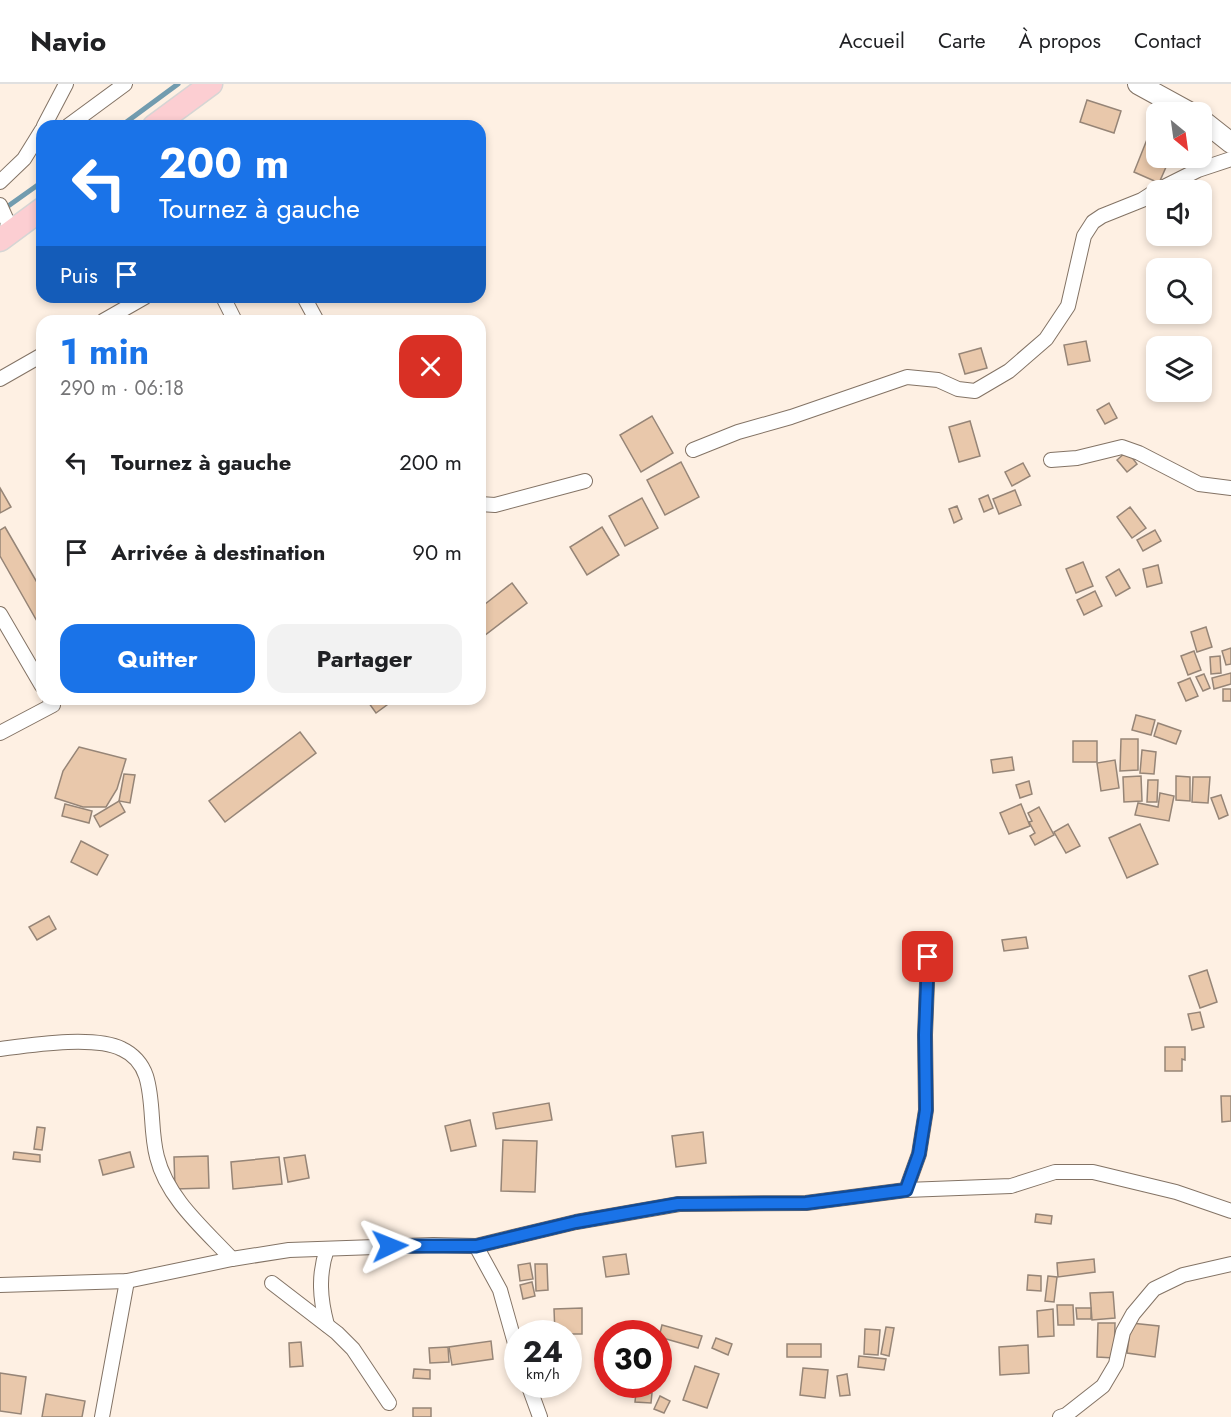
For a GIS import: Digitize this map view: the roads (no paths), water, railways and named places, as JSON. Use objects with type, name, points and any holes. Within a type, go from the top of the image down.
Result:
[{"type":"main road","points":[[162,120],[211,84]]},
{"type":"main road","points":[[6,236],[36,214]]},
{"type":"street","points":[[47,120],[66,84]]},
{"type":"street","points":[[76,120],[125,84]]},
{"type":"street","points":[[1138,84],[1171,102]]},
{"type":"street","points":[[1212,128],[1231,143]]},
{"type":"street","points":[[24,159],[36,140]]},
{"type":"street","points":[[0,182],[36,150]]},
{"type":"street","points":[[1178,180],[1198,170],[1231,159]]},
{"type":"street","points":[[693,450],[738,432],[791,417],[907,377],[938,380],[958,390],[975,391],[1010,371],[1046,339],[1068,306],[1084,236],[1093,222],[1146,198]]},
{"type":"street","points":[[0,205],[6,236]]},
{"type":"street","points":[[114,315],[134,303]]},
{"type":"street","points":[[0,379],[36,358]]},
{"type":"street","points":[[1051,460],[1077,458],[1122,447],[1139,453],[1199,484],[1231,488]]},
{"type":"street","points":[[486,504],[495,505],[585,481]]},
{"type":"street","points":[[0,614],[36,676]]},
{"type":"street","points":[[0,733],[49,705]]},
{"type":"street","points":[[906,1190],[919,1154],[926,1110],[925,1035],[928,957]]},
{"type":"street","points":[[0,1049],[91,1042],[122,1048],[138,1060],[146,1076],[157,1157],[169,1186],[190,1214],[232,1259]]},
{"type":"street","points":[[0,1285],[127,1281],[232,1259],[290,1250],[433,1245],[476,1246],[576,1222],[678,1204],[806,1203],[906,1190],[1011,1186],[1055,1172],[1094,1172],[1176,1192],[1231,1211]]},
{"type":"street","points":[[476,1246],[500,1290],[510,1320]]},
{"type":"street","points":[[327,1249],[322,1264],[321,1291],[327,1325]]},
{"type":"street","points":[[1060,1417],[1066,1415],[1103,1386],[1116,1364],[1123,1332],[1133,1314],[1154,1289],[1183,1275],[1231,1264]]},
{"type":"street","points":[[102,1417],[127,1281]]},
{"type":"street","points":[[272,1283],[327,1325],[353,1349],[389,1403]]},
{"type":"street","points":[[533,1398],[540,1417]]},
{"type":"waterway","points":[[129,120],[178,84]]},
{"type":"waterway","points":[[4,209],[36,186]]}]
